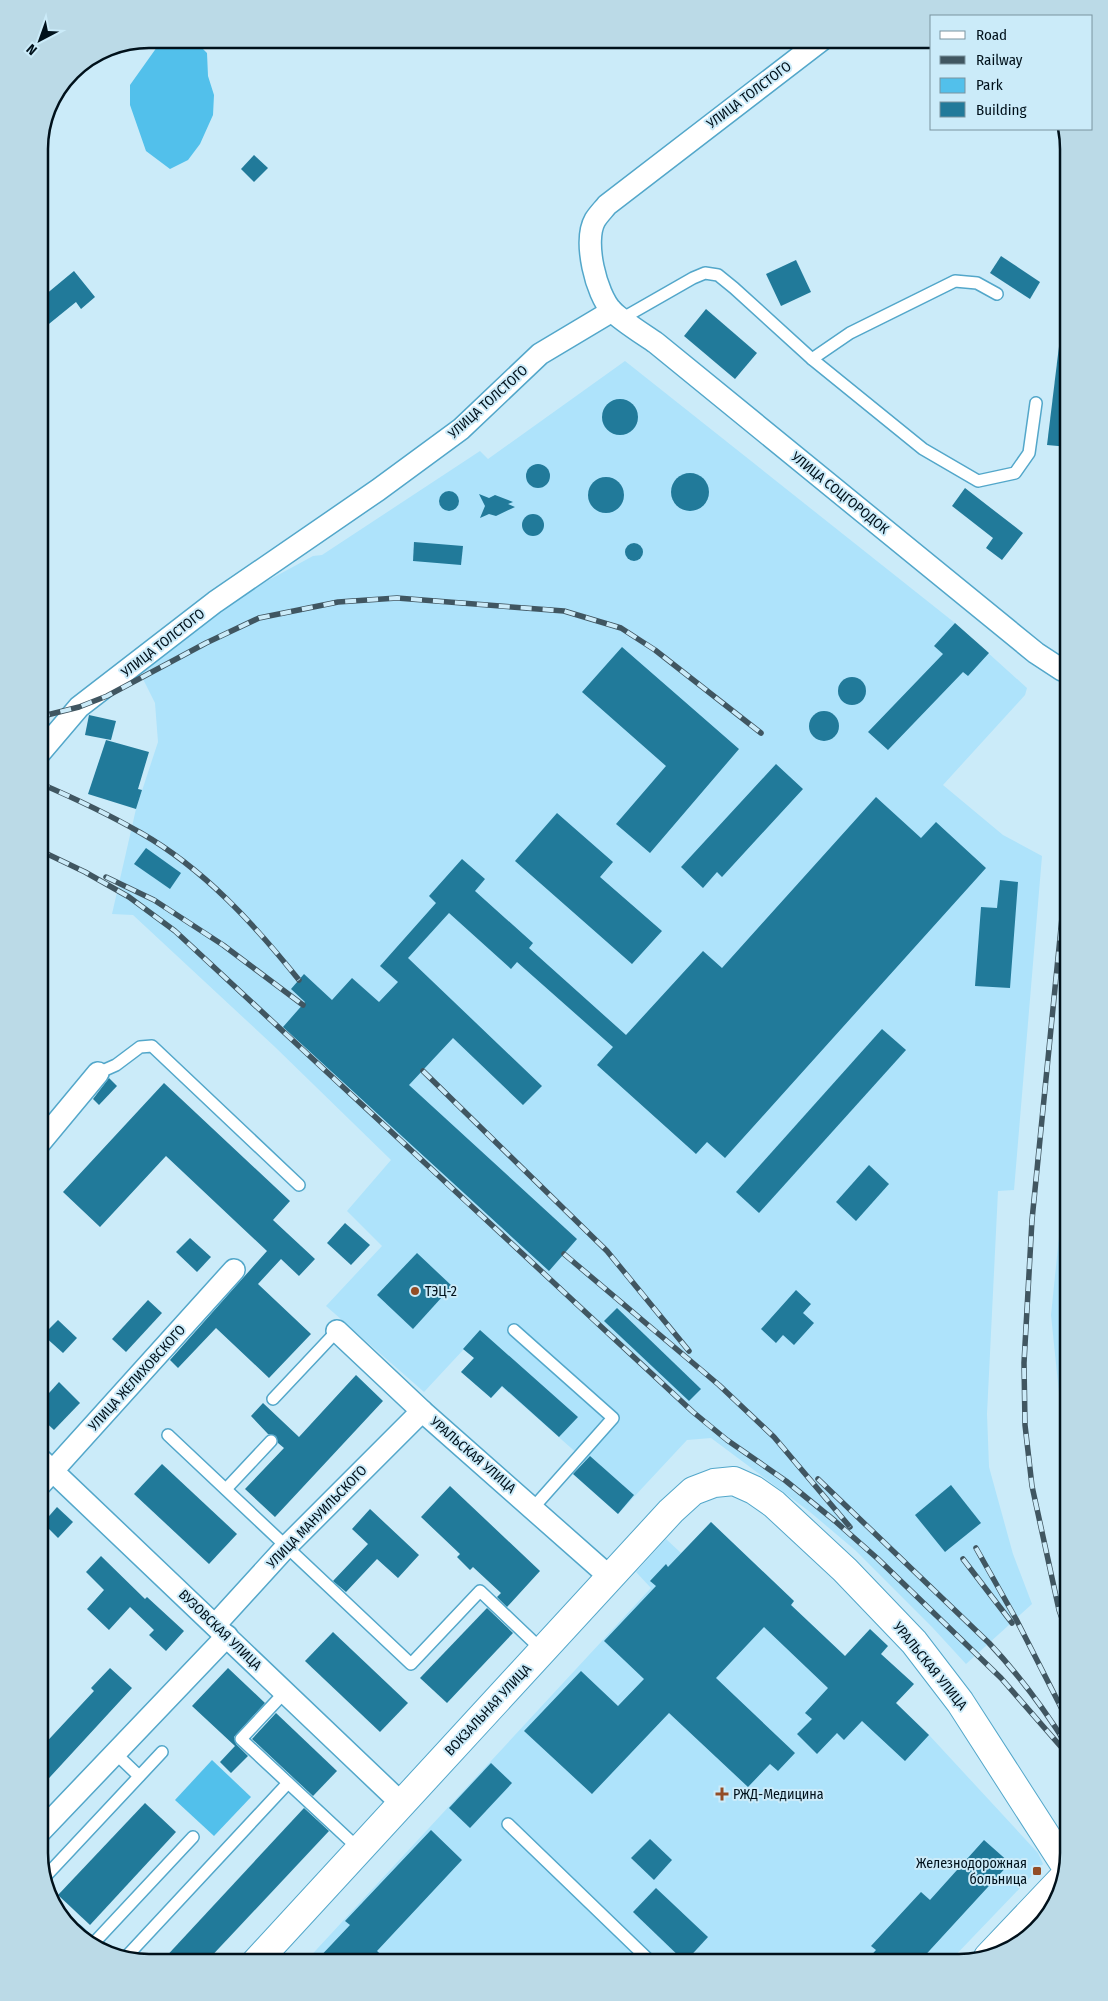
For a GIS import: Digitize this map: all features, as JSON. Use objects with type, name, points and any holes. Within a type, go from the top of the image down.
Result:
[{"type":"street","name":"УЛИЦА ТОЛСТОГО","points":[[48,743],[79,707],[215,602],[378,490],[461,429],[540,354],[618,315],[602,294],[593,266],[590,240],[594,221],[607,205],[811,48]]},
{"type":"street","name":"УЛИЦА СОЦГОРОДОК","points":[[618,315],[656,343],[1036,653],[1060,669]]},
{"type":"street","points":[[48,1133],[98,1073]]},
{"type":"street","name":"УЛИЦА ЖЕЛИХОВСКОГО","points":[[48,1462],[234,1270]]},
{"type":"street","name":"УРАЛЬСКАЯ УЛИЦА","points":[[337,1331],[422,1411],[611,1578]]},
{"type":"street","name":"УЛИЦА МАНУИЛЬСКОГО","points":[[48,1824],[115,1753],[221,1630],[287,1546],[422,1411]]},
{"type":"street","name":"ВУЗОВСКАЯ УЛИЦА","points":[[48,1466],[401,1803]]},
{"type":"street","name":"УРАЛЬСКАЯ УЛИЦА","points":[[734,1481],[754,1490],[774,1504],[845,1570],[914,1642],[960,1702],[1060,1857]]},
{"type":"street","name":"ВОКЗАЛЬНАЯ УЛИЦА","points":[[264,1953],[671,1511],[693,1491],[714,1483],[734,1481]]},
{"type":"street","points":[[997,1946],[1054,1887]]},
{"type":"lane","points":[[618,315],[705,273],[718,275],[812,358],[923,449],[978,481],[1015,473],[1029,453],[1036,403]]},
{"type":"lane","points":[[812,358],[850,333],[955,281],[978,283],[997,294]]},
{"type":"lane","points":[[98,1073],[116,1065],[140,1047],[152,1046],[299,1185]]},
{"type":"lane","points":[[514,1330],[613,1418],[533,1508]]},
{"type":"lane","points":[[273,1399],[337,1331]]},
{"type":"lane","points":[[168,1435],[411,1664],[480,1591],[543,1651]]},
{"type":"lane","points":[[226,1489],[271,1441]]},
{"type":"lane","points":[[285,1692],[241,1739],[359,1849]]},
{"type":"lane","points":[[49,1872],[162,1752]]},
{"type":"lane","points":[[115,1753],[139,1776]]},
{"type":"lane","points":[[131,1952],[288,1783]]},
{"type":"lane","points":[[508,1824],[642,1954]]},
{"type":"lane","points":[[98,1939],[192,1837]]},
{"type":"shaded area","name":"ТЭЦ-2","points":[[625,361],[955,623],[1027,688],[1025,695],[943,785],[1003,835],[1042,856],[1014,1190],[998,1191],[987,1414],[989,1467],[1013,1554],[1032,1604],[966,1664],[855,1550],[810,1512],[711,1438],[687,1440],[618,1514],[573,1474],[585,1461],[579,1455],[502,1387],[491,1398],[461,1372],[474,1358],[464,1349],[424,1392],[326,1306],[382,1246],[347,1211],[391,1160],[275,1047],[133,915],[112,914],[136,809],[158,742],[155,703],[139,671],[219,607],[313,556],[322,555],[480,451],[488,459]]},
{"type":"shaded area","points":[[1060,1228],[1060,1402],[1051,1315]]},
{"type":"shaded area","name":"РЖД-Медицина","points":[[711,1522],[794,1601],[791,1605],[929,1735],[1038,1853],[1043,1864],[957,1954],[313,1953],[651,1588],[636,1572],[666,1539],[681,1553]]},
{"type":"green space","points":[[156,48],[202,48],[207,53],[208,76],[214,95],[213,115],[200,144],[188,160],[170,169],[146,151],[130,105],[130,85]]},
{"type":"green space","points":[[212,1760],[251,1797],[214,1836],[175,1800]]},
{"type":"building","points":[[254,155],[268,168],[254,182],[241,169]]},
{"type":"building","points":[[1001,256],[1040,282],[1030,299],[990,273]]},
{"type":"building","points":[[796,260],[811,292],[781,306],[766,274]]},
{"type":"building","points":[[74,271],[95,297],[81,309],[76,302],[48,325],[48,293]]},
{"type":"building","points":[[706,309],[757,353],[735,379],[684,336]]},
{"type":"building","points":[[1060,338],[1060,446],[1047,445]]},
{"type":"building","points":[[620,399],[627,400],[633,404],[637,410],[637,424],[633,430],[627,434],[620,435],[613,434],[607,430],[603,424],[602,417],[603,410],[607,404],[613,400]]},
{"type":"building","points":[[538,464],[547,467],[550,476],[547,485],[538,488],[529,485],[526,476],[529,467]]},
{"type":"building","points":[[690,473],[703,479],[709,492],[703,505],[690,511],[677,505],[671,492],[677,479]]},
{"type":"building","points":[[606,477],[613,478],[619,482],[623,488],[623,502],[619,508],[613,512],[606,513],[599,512],[593,508],[589,502],[588,495],[589,488],[593,482],[599,478]]},
{"type":"building","points":[[965,488],[1023,533],[1002,560],[986,548],[993,538],[952,506]]},
{"type":"building","points":[[449,491],[456,494],[459,501],[456,508],[449,511],[442,508],[439,501],[442,494]]},
{"type":"building","points":[[479,494],[489,498],[495,495],[513,502],[508,504],[515,507],[496,516],[489,514],[480,518],[485,506]]},
{"type":"building","points":[[533,514],[541,517],[544,525],[541,533],[533,536],[525,533],[522,525],[525,517]]},
{"type":"building","points":[[414,542],[463,546],[461,565],[413,561]]},
{"type":"building","points":[[634,543],[640,546],[643,552],[640,558],[634,561],[628,558],[625,552],[628,546]]},
{"type":"building","points":[[955,623],[989,653],[968,676],[963,672],[888,750],[868,732],[943,654],[934,646]]},
{"type":"building","points":[[622,647],[739,749],[650,853],[616,824],[666,766],[582,692]]},
{"type":"building","points":[[852,677],[862,681],[866,691],[862,701],[852,705],[842,701],[838,691],[842,681]]},
{"type":"building","points":[[824,711],[830,712],[838,720],[838,732],[830,740],[824,741],[818,740],[810,732],[809,726],[810,720],[818,712]]},
{"type":"building","points":[[89,715],[116,721],[111,740],[85,735]]},
{"type":"building","points":[[106,740],[149,752],[138,789],[142,790],[136,809],[88,794]]},
{"type":"building","points":[[776,764],[803,789],[722,877],[717,872],[703,888],[681,867]]},
{"type":"building","points":[[876,797],[921,838],[936,822],[986,868],[725,1158],[707,1142],[696,1154],[597,1065],[613,1047],[517,962],[511,969],[449,913],[408,958],[542,1086],[523,1105],[453,1038],[409,1085],[577,1239],[549,1271],[283,1027],[305,1002],[291,989],[304,974],[332,1000],[352,978],[379,1002],[398,982],[380,966],[436,903],[429,896],[462,859],[485,879],[475,891],[533,943],[529,948],[626,1035],[703,951],[722,968]]},
{"type":"building","points":[[557,813],[613,862],[600,877],[662,931],[632,964],[515,861]]},
{"type":"building","points":[[146,848],[181,873],[170,889],[134,864]]},
{"type":"building","points":[[1000,880],[1018,882],[1010,988],[975,986],[981,907],[997,908]]},
{"type":"building","points":[[882,1029],[906,1050],[759,1213],[736,1192]]},
{"type":"building","points":[[109,1078],[117,1086],[99,1105],[93,1099]]},
{"type":"building","points":[[164,1083],[290,1201],[273,1220],[315,1259],[299,1276],[281,1259],[258,1284],[311,1334],[269,1378],[216,1328],[178,1368],[170,1360],[267,1251],[166,1156],[100,1227],[63,1192]]},
{"type":"building","points":[[869,1165],[889,1184],[856,1221],[836,1202]]},
{"type":"building","points":[[345,1223],[370,1245],[351,1265],[327,1243]]},
{"type":"building","points":[[190,1238],[211,1257],[197,1272],[176,1252]]},
{"type":"building","name":"ТЭЦ-2","points":[[417,1253],[452,1286],[413,1329],[377,1295]]},
{"type":"building","points":[[796,1290],[811,1304],[803,1313],[814,1323],[794,1345],[783,1335],[776,1343],[761,1329]]},
{"type":"building","points":[[148,1300],[162,1313],[126,1352],[112,1339]]},
{"type":"building","points":[[617,1308],[701,1389],[689,1401],[604,1321]]},
{"type":"building","points":[[58,1320],[77,1338],[63,1353],[48,1340],[48,1330]]},
{"type":"building","points":[[480,1330],[578,1417],[559,1437],[502,1386],[491,1398],[461,1372],[474,1358],[463,1349]]},
{"type":"building","points":[[356,1375],[383,1401],[275,1517],[245,1489],[284,1448],[278,1443],[276,1436],[268,1434],[251,1416],[263,1403],[299,1437]]},
{"type":"building","points":[[59,1382],[80,1403],[54,1430],[48,1424],[48,1394]]},
{"type":"building","points":[[590,1456],[634,1495],[618,1514],[573,1474]]},
{"type":"building","points":[[162,1464],[237,1534],[209,1564],[134,1494]]},
{"type":"building","points":[[951,1485],[981,1523],[945,1552],[915,1515]]},
{"type":"building","points":[[450,1486],[540,1571],[507,1607],[497,1597],[501,1593],[473,1567],[470,1570],[457,1557],[460,1554],[421,1517]]},
{"type":"building","points":[[57,1507],[73,1522],[58,1538],[48,1528],[48,1517]]},
{"type":"building","points":[[370,1509],[419,1555],[398,1578],[377,1559],[346,1592],[333,1581],[368,1544],[352,1529]]},
{"type":"building","points":[[711,1522],[794,1601],[791,1605],[845,1656],[870,1629],[888,1646],[881,1654],[914,1684],[896,1703],[929,1735],[905,1761],[862,1721],[844,1740],[837,1733],[817,1754],[797,1734],[812,1719],[805,1713],[828,1688],[764,1627],[716,1678],[795,1753],[778,1771],[770,1764],[748,1787],[669,1713],[592,1794],[524,1731],[581,1671],[618,1706],[644,1679],[604,1641],[656,1586],[650,1581],[666,1564],[668,1567]]},
{"type":"building","points":[[101,1556],[145,1599],[147,1597],[184,1631],[166,1651],[149,1635],[154,1630],[130,1607],[109,1630],[87,1609],[104,1590],[86,1572]]},
{"type":"building","points":[[487,1608],[513,1633],[447,1703],[420,1678]]},
{"type":"building","points":[[333,1632],[408,1703],[380,1732],[305,1661]]},
{"type":"building","points":[[110,1668],[132,1688],[48,1779],[48,1740],[94,1691],[91,1688]]},
{"type":"building","points":[[228,1668],[265,1703],[234,1737],[236,1744],[248,1756],[231,1773],[220,1762],[235,1746],[192,1706]]},
{"type":"building","points":[[276,1713],[337,1771],[313,1796],[252,1739]]},
{"type":"building","points":[[491,1763],[512,1783],[470,1828],[449,1808]]},
{"type":"building","points":[[145,1803],[176,1832],[90,1925],[58,1895]]},
{"type":"building","points":[[304,1808],[329,1831],[214,1953],[169,1953]]},
{"type":"building","points":[[431,1830],[462,1860],[377,1951],[379,1953],[323,1953],[350,1925],[345,1921]]},
{"type":"building","points":[[650,1839],[672,1860],[654,1880],[631,1858]]},
{"type":"building","points":[[984,1840],[1010,1863],[926,1954],[872,1954],[876,1950],[871,1946],[921,1892],[930,1900]]},
{"type":"building","points":[[656,1888],[708,1937],[693,1954],[676,1954],[633,1912]]},
{"type":"railway","points":[[48,715],[79,707],[107,696],[206,643],[259,618],[338,602],[397,598],[564,611],[621,628],[655,650],[761,733]]},
{"type":"railway","points":[[48,787],[91,806],[129,826],[186,863],[246,918],[299,980]]},
{"type":"railway","points":[[48,854],[85,872],[129,897],[175,931],[693,1412],[727,1440],[786,1481],[878,1559],[1001,1678],[1060,1746]]},
{"type":"railway","points":[[106,877],[154,900],[223,945],[303,1005]]},
{"type":"railway","points":[[1060,938],[1032,1220],[1024,1363],[1025,1425],[1032,1486],[1060,1613]]},
{"type":"railway","points":[[423,1071],[607,1251],[689,1351]]},
{"type":"railway","points":[[564,1254],[719,1385],[774,1437],[850,1527]]},
{"type":"railway","points":[[818,1479],[989,1643],[1031,1693],[1060,1735]]},
{"type":"railway","points":[[976,1548],[1016,1619],[1060,1705]]},
{"type":"railway","points":[[963,1559],[1012,1623]]},
{"type":"place","name":"ТЭЦ-2","points":[[415,1291]]},
{"type":"place","name":"РЖД-Медицина","points":[[722,1794]]},
{"type":"place","name":"Железнодорожная больница","points":[[1037,1871]]}]
